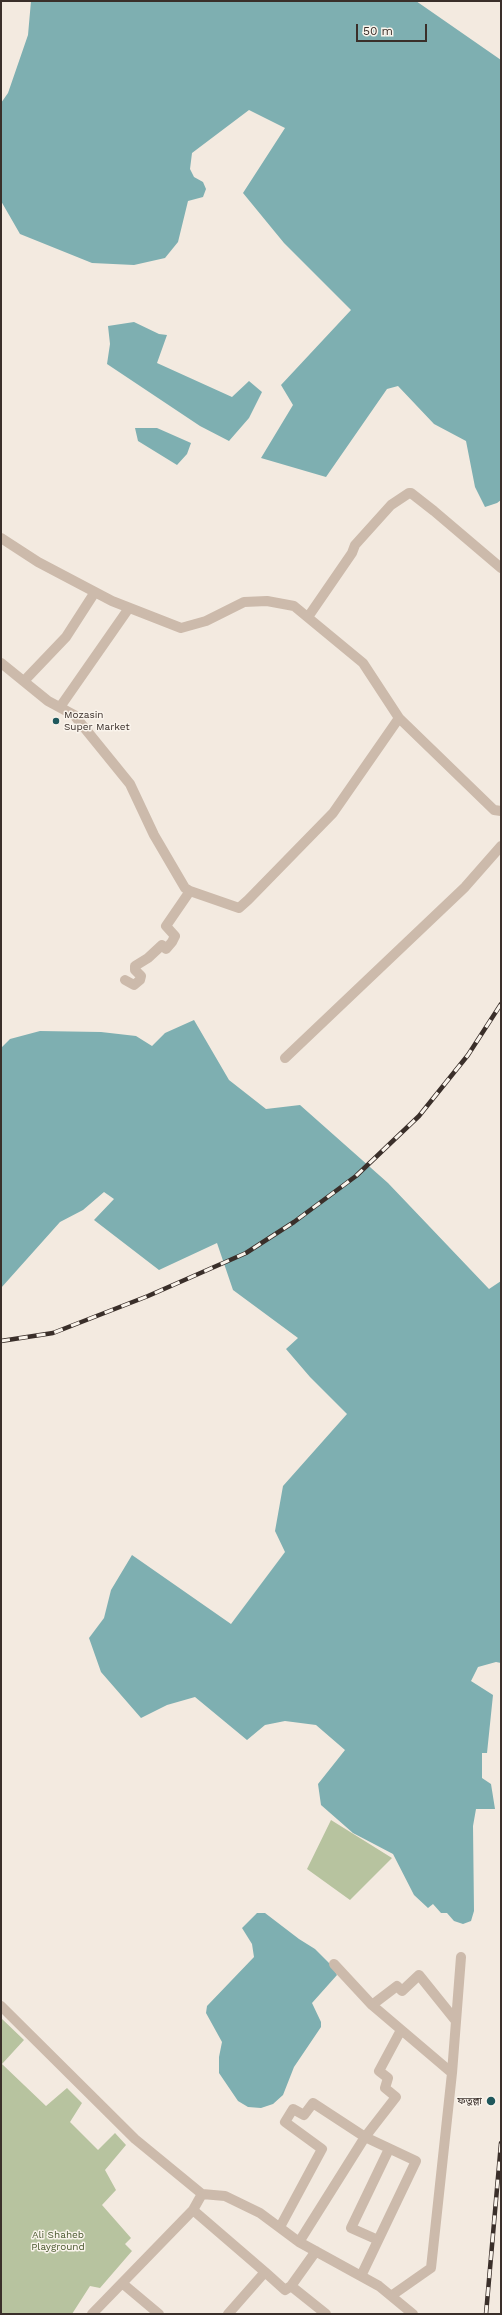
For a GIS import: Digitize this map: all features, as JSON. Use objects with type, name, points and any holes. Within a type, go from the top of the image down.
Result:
[{"type":"street","points":[[308,617],[352,553],[355,545],[391,504],[412,493],[501,568]]},
{"type":"street","points":[[1,538],[38,562],[95,592],[129,608],[181,628],[206,621],[244,602],[267,601],[294,606],[363,663],[399,718],[494,810],[501,811]]},
{"type":"street","points":[[24,681],[66,637],[95,592]]},
{"type":"street","points":[[60,707],[129,608]]},
{"type":"street","points":[[1,663],[48,701],[74,715],[130,784],[154,835],[185,888],[238,908],[333,813],[399,718]]},
{"type":"street","points":[[285,1058],[465,887],[501,846]]},
{"type":"street","points":[[125,980],[134,985],[140,980],[141,976],[135,970],[135,966],[148,958],[162,945],[166,949],[172,942],[175,936],[166,926],[190,891]]},
{"type":"street","points":[[391,2296],[432,2268],[452,2073],[461,1957]]},
{"type":"street","points":[[334,1964],[372,2005],[452,2073]]},
{"type":"street","points":[[372,2005],[397,1986],[402,1991],[419,1975],[456,2021]]},
{"type":"street","points":[[1,2006],[135,2139],[202,2194],[225,2196],[260,2213],[299,2242],[361,2276],[391,2296],[413,2314]]},
{"type":"street","points":[[299,2242],[365,2137],[396,2096],[385,2088],[388,2078],[379,2071],[401,2030]]},
{"type":"street","points":[[280,2227],[322,2149],[285,2122],[293,2109],[304,2115],[313,2103],[365,2137],[416,2161],[361,2276]]},
{"type":"street","points":[[378,2240],[351,2228],[389,2149]]},
{"type":"street","points":[[92,2314],[193,2210],[202,2194]]},
{"type":"street","points":[[193,2210],[285,2290],[291,2286],[316,2251]]},
{"type":"street","points":[[228,2314],[265,2272]]},
{"type":"street","points":[[122,2283],[159,2314]]},
{"type":"street","points":[[291,2286],[326,2314]]},
{"type":"green space","points":[[331,1820],[392,1858],[350,1900],[307,1869]]},
{"type":"green space","name":"Ali Shaheb Playground","points":[[1,2018],[24,2040],[2,2064],[46,2106],[67,2088],[82,2103],[70,2122],[98,2150],[115,2133],[126,2145],[105,2170],[116,2190],[102,2205],[131,2238],[125,2244],[132,2251],[100,2288],[90,2286],[72,2314],[1,2314]]},
{"type":"water","points":[[31,1],[416,1],[501,60],[501,500],[485,507],[475,487],[466,441],[434,424],[398,386],[387,389],[326,477],[261,458],[293,405],[281,385],[351,310],[284,243],[243,193],[285,128],[249,110],[192,153],[190,169],[194,177],[203,182],[206,189],[203,197],[188,201],[178,242],[165,258],[134,265],[92,263],[20,234],[1,201],[1,103],[8,93],[28,35]]},
{"type":"water","points":[[134,322],[159,334],[167,335],[157,363],[232,397],[249,381],[262,392],[249,418],[229,441],[200,426],[107,364],[110,344],[108,326]]},
{"type":"water","points":[[135,428],[157,428],[191,443],[187,454],[177,465],[138,441]]},
{"type":"water","points":[[194,1020],[229,1080],[266,1109],[300,1105],[388,1183],[489,1289],[501,1281],[501,1663],[496,1662],[478,1667],[471,1681],[493,1695],[487,1753],[482,1753],[482,1778],[491,1784],[495,1809],[476,1809],[473,1826],[474,1911],[471,1921],[463,1924],[454,1921],[447,1913],[441,1913],[433,1904],[428,1908],[414,1895],[393,1854],[353,1833],[321,1805],[318,1784],[345,1750],[316,1725],[285,1721],[265,1725],[247,1740],[195,1697],[167,1705],[141,1718],[101,1672],[89,1638],[104,1618],[111,1590],[132,1555],[231,1624],[285,1552],[275,1531],[283,1486],[347,1414],[310,1377],[286,1349],[298,1338],[233,1290],[217,1243],[159,1270],[94,1220],[114,1199],[104,1192],[83,1210],[60,1222],[1,1288],[1,1048],[10,1039],[40,1031],[101,1032],[136,1036],[152,1046],[165,1033]]},
{"type":"water","points":[[257,1913],[265,1913],[299,1939],[315,1949],[332,1966],[337,1975],[312,2003],[321,2022],[321,2027],[294,2067],[283,2095],[273,2104],[261,2108],[248,2107],[238,2101],[219,2073],[219,2057],[222,2042],[206,2013],[207,2006],[254,1957],[252,1944],[242,1928]]},
{"type":"railway","points":[[1,1341],[53,1333],[148,1296],[246,1253],[294,1222],[356,1176],[419,1116],[468,1055],[501,1004]]},
{"type":"railway","points":[[486,2314],[501,2143]]},
{"type":"place","name":"Mozasin Super Market","points":[[56,721]]},
{"type":"place","name":"ফতুল্লা","points":[[491,2101]]}]
